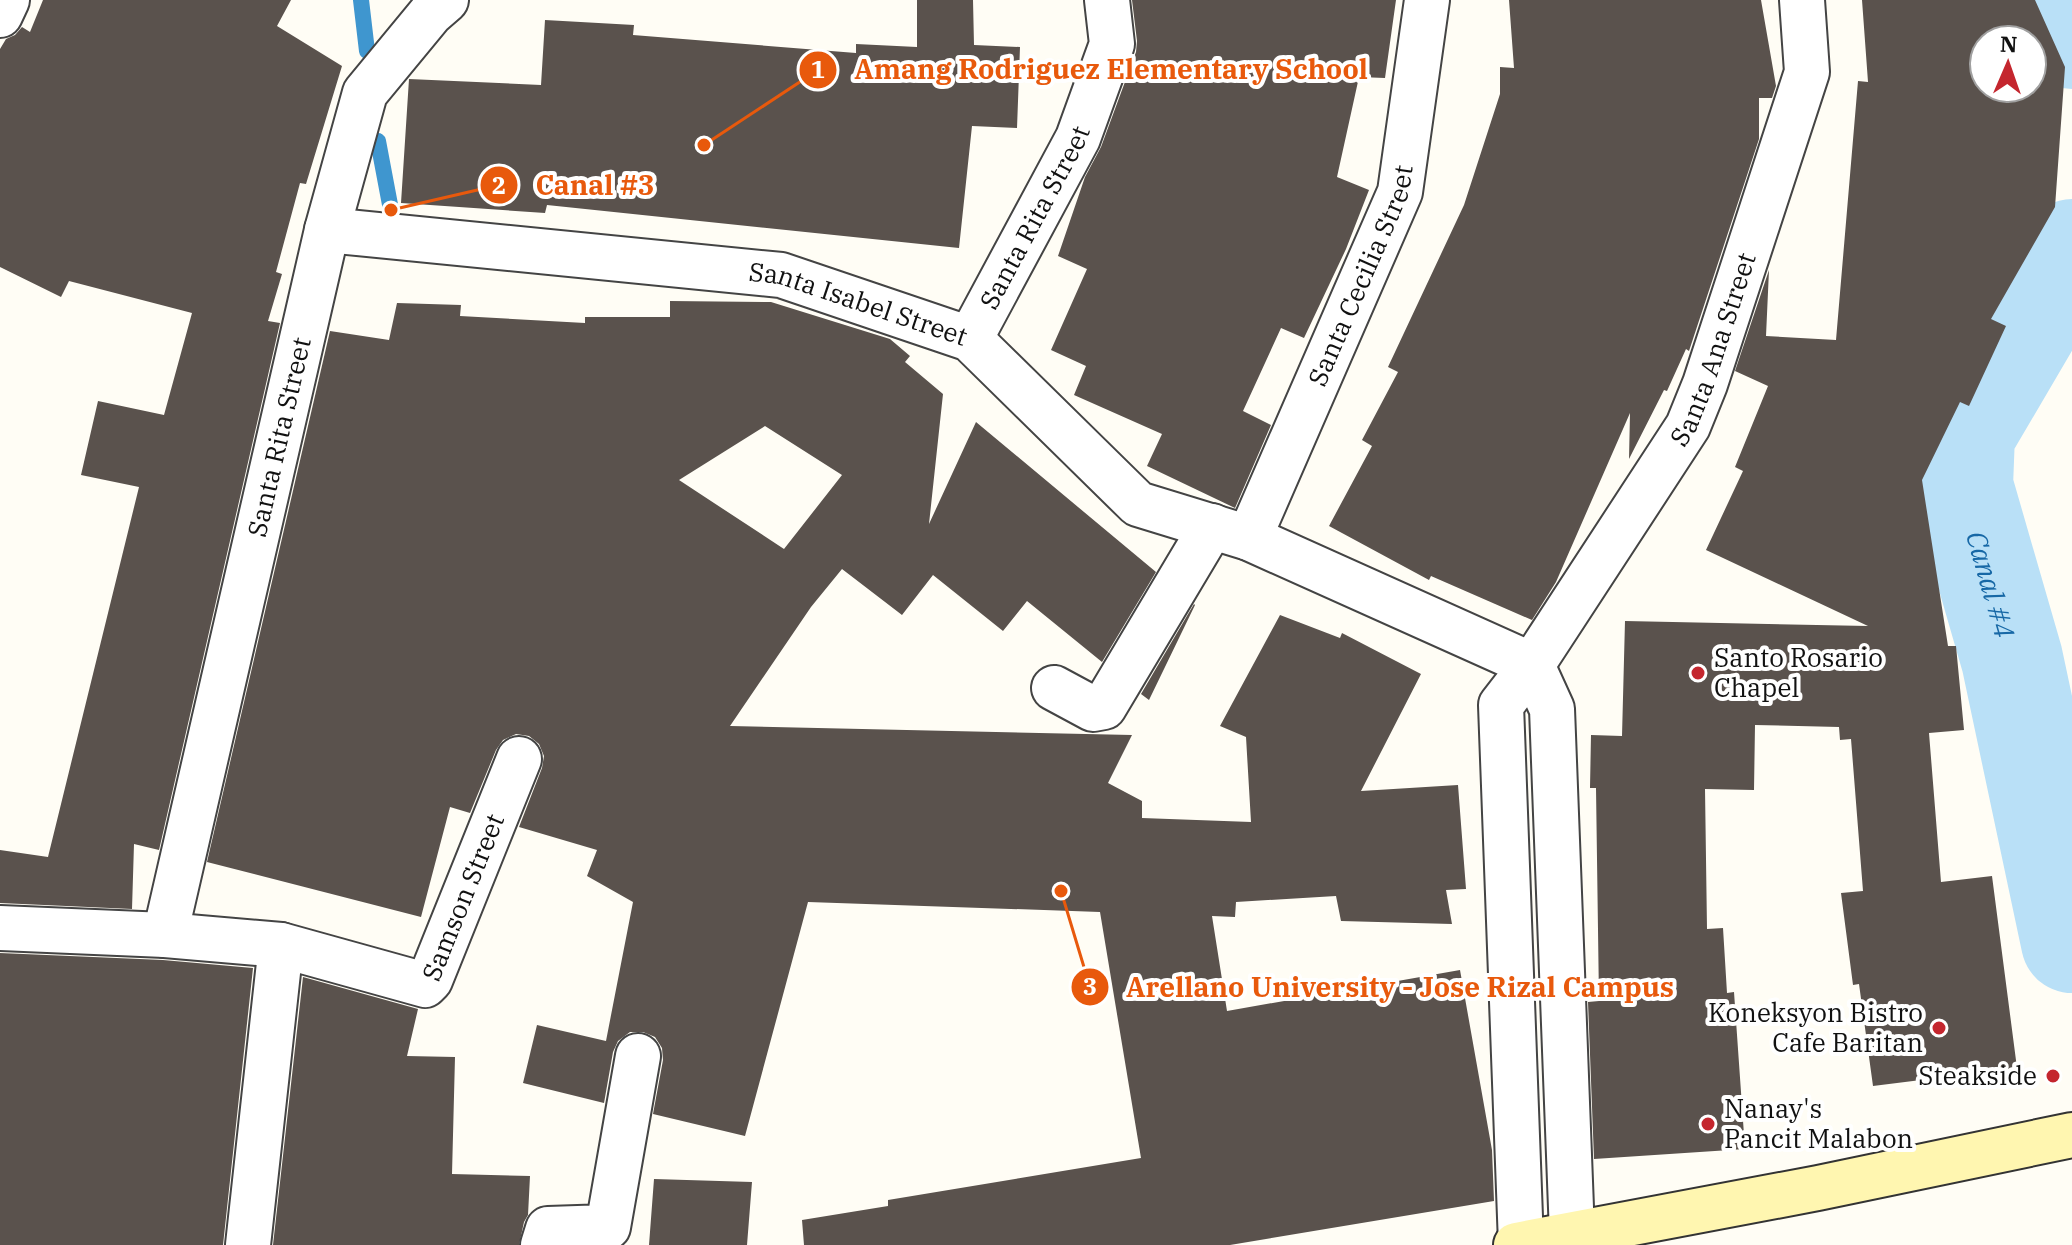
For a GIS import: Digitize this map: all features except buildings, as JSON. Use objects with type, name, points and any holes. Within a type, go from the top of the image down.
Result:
[{"type":"main road","points":[[1519,1244],[1818,1188],[2072,1135]]},
{"type":"street","points":[[0,15],[7,0]]},
{"type":"street","name":"Santa Rita Street","points":[[169,919],[327,230],[365,93],[431,13],[446,0]]},
{"type":"street","name":"Santa Rita Street","points":[[970,339],[1078,138],[1112,44],[1107,0]]},
{"type":"street","name":"Santa Cecilia Street","points":[[1054,688],[1093,709],[1104,707],[1230,532],[1400,192],[1427,0]]},
{"type":"street","name":"Santa Ana Street","points":[[1519,1244],[1501,705],[1532,665],[1688,426],[1705,384],[1807,72],[1802,0]]},
{"type":"street","name":"Santa Isabel Street","points":[[327,230],[781,275],[970,339],[1138,504],[1230,532],[1532,665]]},
{"type":"street","points":[[1532,665],[1552,709],[1572,1234]]},
{"type":"street","name":"Samson Street","points":[[0,928],[169,919],[281,945],[425,985],[430,980],[519,759]]},
{"type":"street","points":[[248,1245],[281,945]]},
{"type":"street","points":[[543,1245],[548,1229],[608,1227],[638,1056]]},
{"type":"waterway","points":[[361,0],[367,51]]},
{"type":"waterway","name":"Canal #4","points":[[2055,0],[2072,38]]},
{"type":"waterway","points":[[378,141],[391,210]]},
{"type":"waterway","name":"Canal #4","points":[[2072,250],[1964,434],[1962,486],[2012,659],[2072,942]]},
{"type":"place","name":"Amang Rodriguez Elementary School","points":[[704,145]]},
{"type":"place","name":"Canal #3","points":[[391,210]]},
{"type":"place","name":"Santo Rosario Chapel","points":[[1698,673]]},
{"type":"place","name":"Arellano University - Jose Rizal Campus","points":[[1061,891]]},
{"type":"place","name":"Koneksyon Bistro Cafe Baritan","points":[[1939,1028]]},
{"type":"place","name":"Steakside","points":[[2053,1076]]},
{"type":"place","name":"Nanay's Pancit Malabon","points":[[1708,1124]]}]
